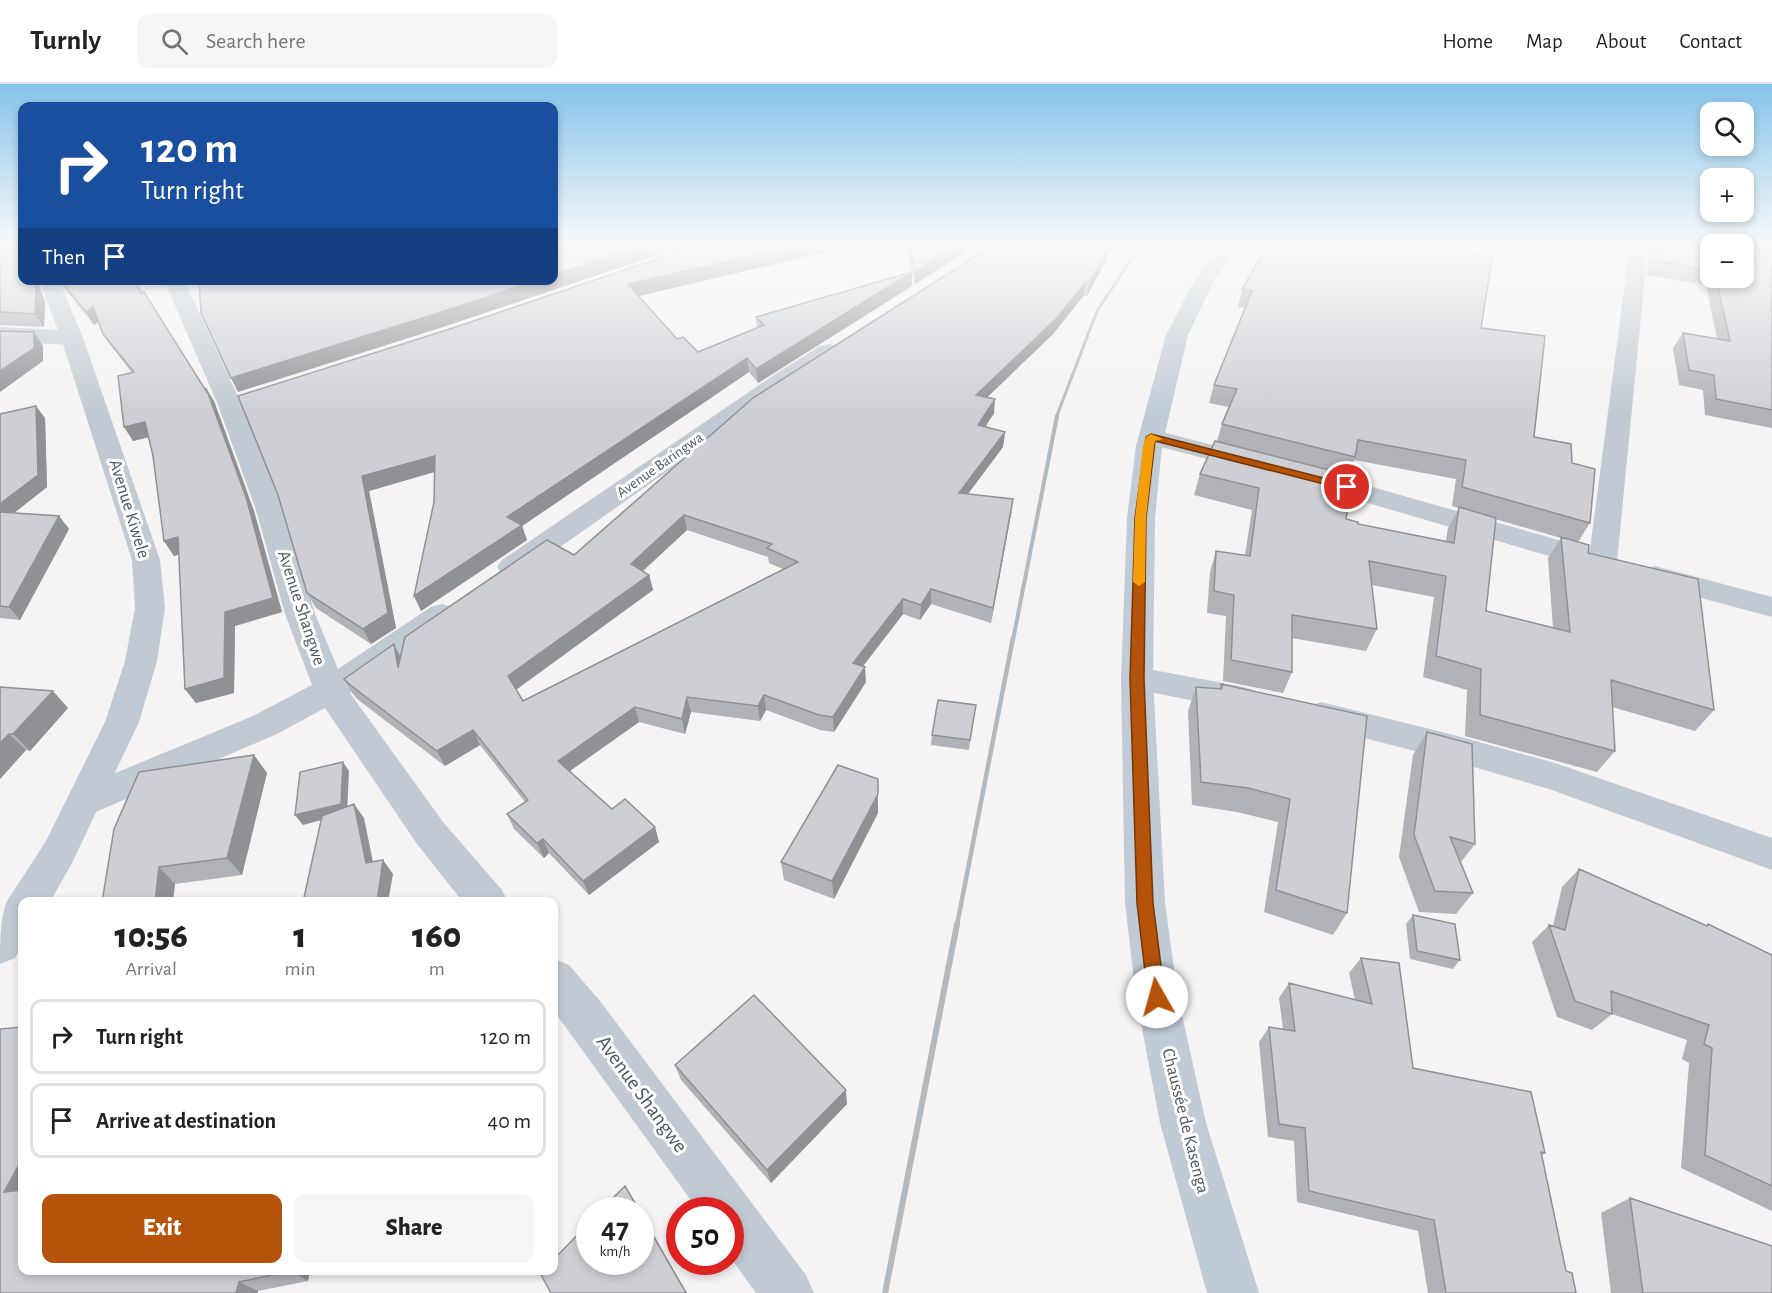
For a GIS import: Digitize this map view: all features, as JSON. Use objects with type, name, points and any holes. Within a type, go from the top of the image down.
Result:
[{"type":"main road","name":"Chaussée de Kasenga","points":[[1194,301],[1177,335],[1151,437],[1141,518],[1137,679],[1145,903],[1157,997],[1183,1123],[1233,1293]]},
{"type":"street","name":"Avenue Kiwele","points":[[31,897],[59,852],[122,722],[141,662],[150,608],[146,560],[72,338],[57,301]]},
{"type":"street","name":"Avenue Shangwe","points":[[186,301],[241,401],[300,614],[330,690],[430,833],[484,897]]},
{"type":"street","points":[[1621,567],[1636,301]]},
{"type":"street","points":[[0,334],[72,338]]},
{"type":"street","points":[[0,352],[26,336]]},
{"type":"street","name":"Avenue Baringwa","points":[[495,578],[779,382],[848,338]]},
{"type":"street","points":[[1151,437],[1327,481],[1621,567],[1772,607]]},
{"type":"street","points":[[85,801],[265,725],[330,690],[465,598]]},
{"type":"street","points":[[1137,679],[1282,706],[1450,747],[1555,777],[1772,854]]},
{"type":"street","points":[[0,945],[18,916]]},
{"type":"street","name":"Avenue Shangwe","points":[[558,984],[585,1016],[718,1197]]},
{"type":"street","points":[[744,1234],[788,1293]]},
{"type":"building","points":[[0,301],[36,301],[35,314],[0,312]]},
{"type":"building","points":[[77,301],[150,301],[206,391],[206,388],[246,497],[273,598],[225,612],[224,678],[185,689],[178,537],[164,541],[153,456],[145,422],[124,427],[118,376],[134,372],[103,334],[93,307],[86,312]]},
{"type":"building","points":[[200,301],[473,301],[231,378],[201,313]]},
{"type":"building","points":[[531,301],[644,301],[677,339],[683,337],[698,352],[764,325],[756,317],[810,301],[865,301],[756,369],[747,358],[507,517],[522,525],[414,596],[434,502],[435,456],[362,476],[388,613],[363,629],[307,593],[278,495],[238,396]]},
{"type":"building","points":[[904,301],[1070,301],[1055,320],[976,395],[995,399],[978,425],[1005,432],[959,493],[1013,499],[993,608],[931,589],[921,605],[903,599],[853,663],[865,667],[833,717],[819,715],[764,695],[758,706],[687,697],[682,719],[635,707],[558,761],[612,809],[625,799],[655,827],[583,881],[543,839],[537,843],[507,814],[528,800],[473,730],[437,751],[344,679],[394,644],[398,668],[405,637],[547,540],[574,555],[753,398]],"holes":[[[684,515],[772,544],[767,548],[798,562],[523,701],[508,676],[649,575],[631,564]]]},
{"type":"building","points":[[1248,301],[1485,301],[1481,328],[1545,336],[1534,437],[1571,444],[1572,463],[1595,469],[1590,523],[1462,487],[1466,460],[1358,440],[1355,457],[1222,424],[1237,389],[1214,385]]},
{"type":"building","points":[[1721,301],[1772,301],[1772,410],[1716,399],[1714,375],[1689,370],[1683,333],[1730,341]]},
{"type":"building","points":[[0,331],[34,332],[34,348],[0,371]]},
{"type":"building","points":[[36,406],[38,475],[0,504],[0,414]]},
{"type":"building","points":[[1215,441],[1353,476],[1346,519],[1358,522],[1358,524],[1454,543],[1459,507],[1496,518],[1486,611],[1570,632],[1561,537],[1589,545],[1588,553],[1698,579],[1714,710],[1611,680],[1615,751],[1480,715],[1481,669],[1436,656],[1446,576],[1369,561],[1377,629],[1292,615],[1292,672],[1231,660],[1234,595],[1214,591],[1216,551],[1250,556],[1259,488],[1200,474]]},
{"type":"building","points":[[0,512],[59,516],[9,607],[0,606]]},
{"type":"building","points":[[1221,684],[1367,716],[1347,913],[1276,890],[1290,799],[1248,788],[1201,782],[1196,687],[1222,689]]},
{"type":"building","points":[[0,687],[53,691],[13,734],[9,734],[0,743]]},
{"type":"building","points":[[938,700],[976,705],[970,740],[932,735]]},
{"type":"building","points":[[1427,732],[1472,744],[1475,844],[1450,837],[1473,893],[1435,891],[1414,835]]},
{"type":"building","points":[[254,755],[227,858],[159,867],[156,897],[103,897],[114,829],[139,772]]},
{"type":"building","points":[[343,762],[341,804],[295,815],[300,772]]},
{"type":"building","points":[[838,765],[878,779],[878,794],[832,881],[781,862]]},
{"type":"building","points":[[354,804],[366,863],[383,860],[378,897],[304,897],[322,816]]},
{"type":"building","points":[[1579,869],[1707,926],[1708,924],[1772,955],[1772,1186],[1705,1155],[1712,1048],[1704,1044],[1709,1025],[1611,991],[1612,1014],[1575,1001],[1549,925],[1565,930]]},
{"type":"building","points":[[1413,915],[1455,924],[1460,960],[1417,951]]},
{"type":"building","points":[[1361,958],[1399,963],[1413,1068],[1531,1092],[1545,1153],[1541,1152],[1566,1271],[1572,1273],[1576,1293],[1446,1293],[1434,1220],[1309,1191],[1305,1128],[1279,1124],[1269,1027],[1295,1031],[1289,983],[1372,1004]]},
{"type":"building","points":[[754,995],[846,1090],[767,1170],[675,1065]]},
{"type":"building","points":[[18,1027],[18,1166],[4,1192],[18,1190],[18,1275],[272,1275],[239,1282],[236,1293],[0,1293],[0,1029]]},
{"type":"building","points":[[625,1186],[631,1197],[614,1197]]},
{"type":"building","points":[[1630,1198],[1772,1246],[1772,1293],[1643,1293]]},
{"type":"building","points":[[576,1236],[576,1275],[654,1275],[654,1237],[666,1258],[666,1275],[676,1275],[686,1293],[551,1293],[541,1275],[558,1275],[558,1255]]},
{"type":"railway","points":[[1056,418],[1097,311],[1103,301]]},
{"type":"railway","points":[[1013,640],[1057,416]]},
{"type":"railway","points":[[957,925],[1013,638]]},
{"type":"railway","points":[[885,1293],[957,924]]},
{"type":"slow traffic","points":[[1139,582],[1141,518],[1149,446],[1151,437],[1158,439]]},
{"type":"route","points":[[1157,997],[1145,903],[1137,679],[1141,518],[1151,437],[1347,487]]}]
